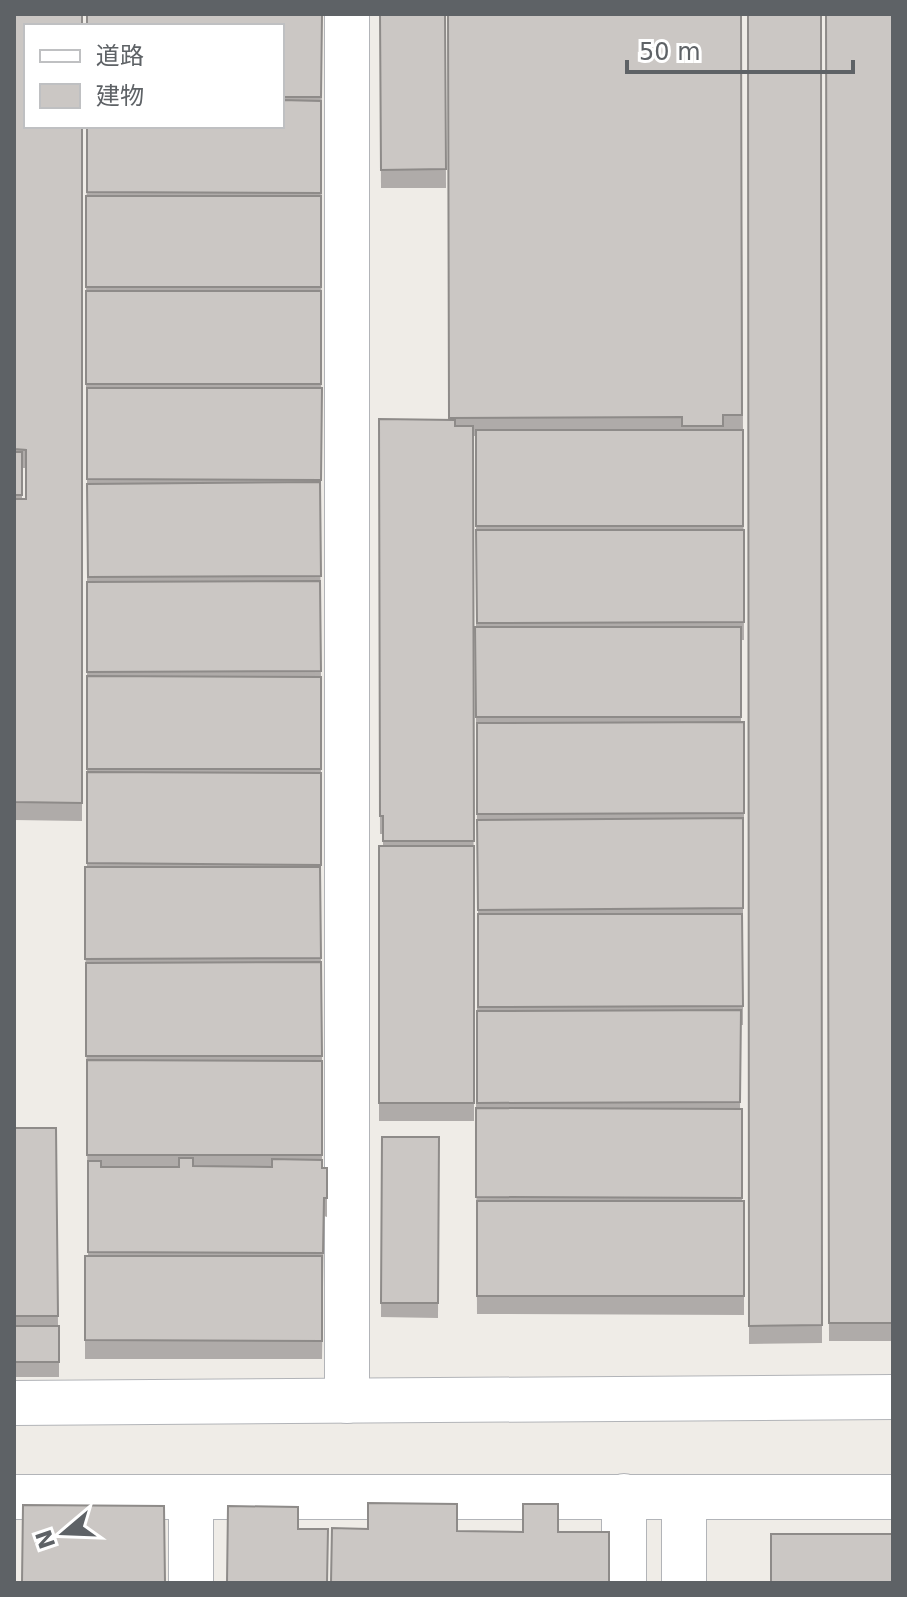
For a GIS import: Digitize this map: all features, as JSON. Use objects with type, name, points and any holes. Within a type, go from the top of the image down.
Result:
[{"type":"lane","points":[[347,14],[347,1401]]},
{"type":"lane","points":[[14,1403],[893,1397]]},
{"type":"lane","points":[[624,1496],[624,1583]]},
{"type":"lane","points":[[14,1497],[893,1497]]},
{"type":"lane","points":[[191,1497],[191,1583]]},
{"type":"lane","points":[[684,1497],[684,1583]]},
{"type":"building","points":[[14,14],[82,14],[82,24],[24,24],[24,128],[82,128],[82,803],[14,802],[14,499],[26,499],[26,450],[14,449]]},
{"type":"building","points":[[87,14],[322,14],[321,97],[284,97],[284,24],[87,24]]},
{"type":"building","points":[[380,14],[445,14],[446,169],[381,170]]},
{"type":"building","points":[[448,14],[741,14],[742,415],[723,415],[723,426],[682,426],[682,417],[449,418]]},
{"type":"building","points":[[748,14],[821,14],[822,1325],[749,1326]]},
{"type":"building","points":[[826,14],[893,14],[893,1323],[829,1323]]},
{"type":"building","points":[[284,100],[321,101],[321,193],[87,192],[87,128],[284,128]]},
{"type":"building","points":[[86,196],[321,196],[321,287],[86,287]]},
{"type":"building","points":[[86,291],[321,291],[321,384],[86,384]]},
{"type":"building","points":[[87,388],[322,388],[321,480],[87,479]]},
{"type":"building","points":[[379,419],[455,420],[455,426],[473,426],[474,841],[383,841],[383,816],[380,816]]},
{"type":"building","points":[[476,430],[743,430],[743,526],[476,526]]},
{"type":"building","points":[[14,452],[22,452],[22,495],[14,495]]},
{"type":"building","points":[[320,482],[321,576],[88,577],[87,484]]},
{"type":"building","points":[[476,530],[744,530],[744,622],[477,623]]},
{"type":"building","points":[[320,581],[321,671],[87,672],[87,582]]},
{"type":"building","points":[[475,627],[741,627],[741,717],[476,717]]},
{"type":"building","points":[[87,676],[321,677],[321,769],[87,769]]},
{"type":"building","points":[[744,722],[744,813],[477,814],[477,723]]},
{"type":"building","points":[[87,772],[321,773],[321,865],[87,863]]},
{"type":"building","points":[[743,818],[743,908],[478,910],[477,820]]},
{"type":"building","points":[[379,846],[474,846],[474,1103],[379,1103]]},
{"type":"building","points":[[85,867],[320,867],[321,958],[85,959]]},
{"type":"building","points":[[478,914],[742,914],[743,1006],[478,1007]]},
{"type":"building","points":[[321,962],[322,1056],[86,1056],[86,963]]},
{"type":"building","points":[[741,1010],[740,1102],[477,1103],[477,1011]]},
{"type":"building","points":[[87,1060],[322,1061],[322,1155],[87,1155]]},
{"type":"building","points":[[476,1108],[742,1109],[742,1198],[476,1197]]},
{"type":"building","points":[[14,1128],[56,1128],[58,1316],[14,1316]]},
{"type":"building","points":[[382,1137],[439,1137],[438,1303],[381,1303]]},
{"type":"building","points":[[179,1158],[193,1158],[193,1166],[272,1167],[272,1159],[322,1160],[322,1168],[327,1168],[323,1253],[88,1252],[88,1161],[101,1161],[101,1167],[179,1167]]},
{"type":"building","points":[[477,1201],[744,1201],[744,1296],[477,1296]]},
{"type":"building","points":[[85,1256],[322,1256],[322,1341],[85,1340]]},
{"type":"building","points":[[14,1326],[59,1326],[59,1362],[14,1362]]},
{"type":"building","points":[[368,1503],[457,1504],[457,1531],[523,1532],[523,1504],[558,1504],[558,1532],[609,1532],[609,1583],[331,1583],[332,1528],[368,1529]]},
{"type":"building","points":[[23,1505],[164,1506],[165,1583],[22,1583]]},
{"type":"building","points":[[228,1506],[298,1507],[298,1529],[328,1529],[327,1583],[227,1583]]},
{"type":"building","points":[[771,1534],[893,1534],[893,1583],[771,1583]]}]
